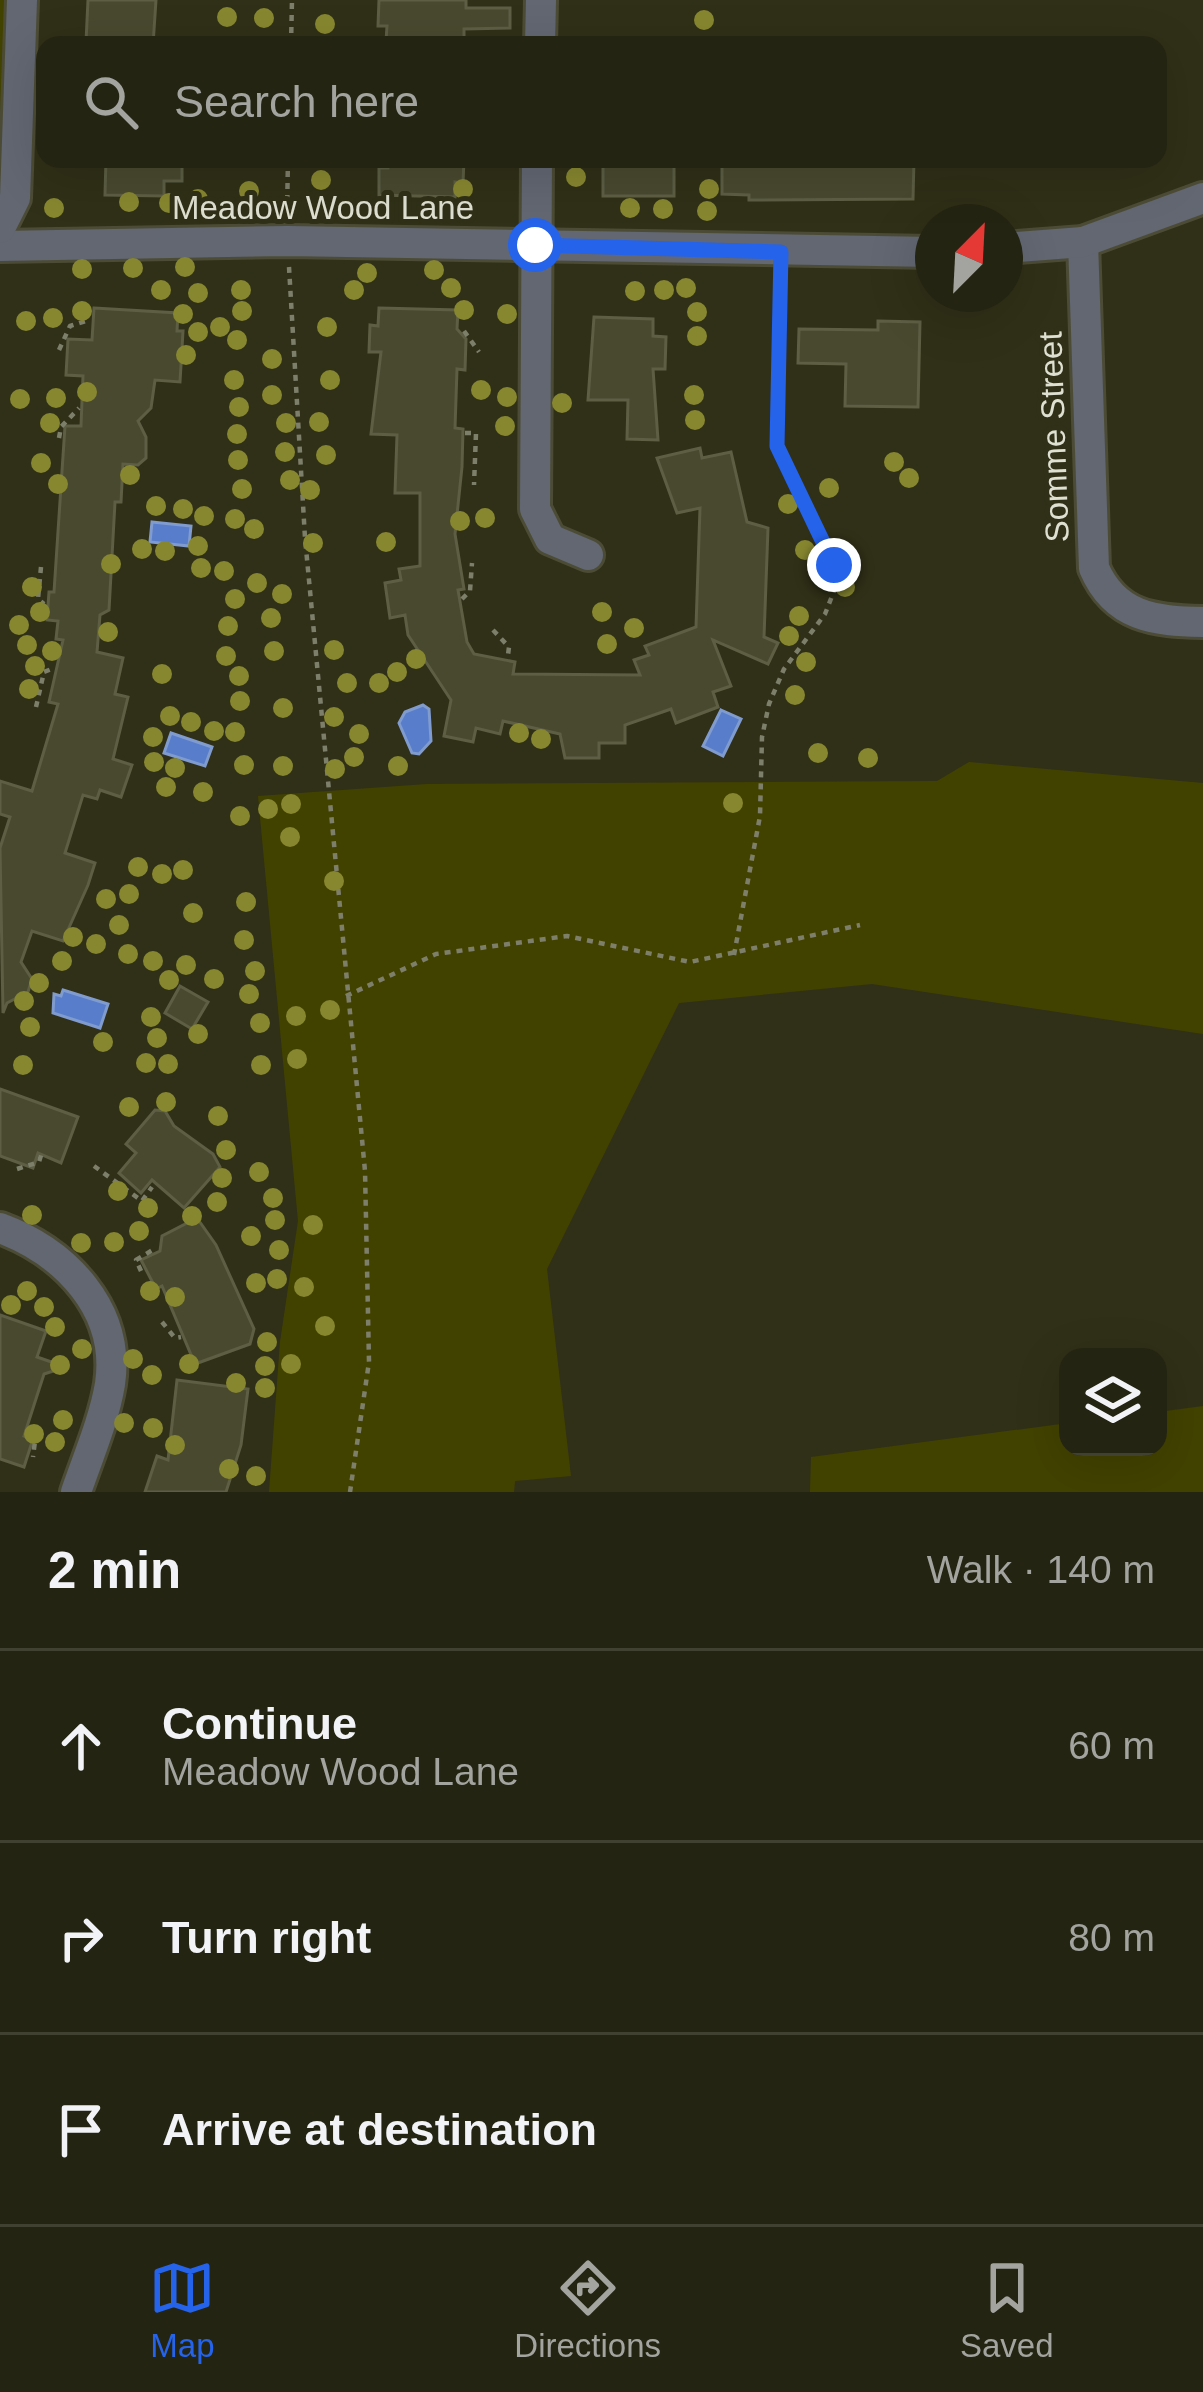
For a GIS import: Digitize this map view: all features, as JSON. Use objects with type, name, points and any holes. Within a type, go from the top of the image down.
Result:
[{"type":"street","points":[[0,228],[15,199],[22,0]]},
{"type":"street","points":[[539,36],[541,0]]},
{"type":"street","points":[[537,168],[535,508],[550,539],[588,555]]},
{"type":"street","points":[[1023,247],[1083,242],[1203,198]]},
{"type":"street","name":"Meadow Wood Lane","points":[[0,246],[289,241],[915,252]]},
{"type":"street","name":"Somme Street","points":[[1083,242],[1094,568],[1102,588],[1126,611],[1203,622]]},
{"type":"street","points":[[0,1228],[65,1263],[92,1298],[107,1338],[111,1380],[76,1492]]},
{"type":"path","points":[[291,36],[292,0]]},
{"type":"path","points":[[288,168],[305,538],[365,1171],[369,1362],[350,1492]]},
{"type":"path","points":[[734,955],[757,840],[762,737],[770,704],[784,669],[825,614],[836,586],[830,554],[777,446],[781,252]]},
{"type":"path","points":[[59,350],[70,326],[86,321]]},
{"type":"path","points":[[464,332],[479,352]]},
{"type":"path","points":[[59,438],[61,427],[79,409]]},
{"type":"path","points":[[465,433],[476,433],[474,485]]},
{"type":"path","points":[[462,599],[470,591],[472,563]]},
{"type":"path","points":[[41,567],[38,598],[44,604]]},
{"type":"path","points":[[493,630],[508,646],[508,656]]},
{"type":"path","points":[[36,707],[44,672],[54,668]]},
{"type":"path","points":[[346,996],[436,953],[567,936],[690,962],[860,925]]},
{"type":"path","points":[[17,1169],[39,1162],[42,1152]]},
{"type":"path","points":[[94,1166],[142,1202],[152,1187]]},
{"type":"path","points":[[142,1271],[136,1260],[156,1249]]},
{"type":"path","points":[[162,1322],[175,1338],[181,1337]]},
{"type":"path","points":[[28,1435],[35,1441],[33,1457]]},
{"type":"shaded area","points":[[0,0],[9,0],[0,170]]},
{"type":"shaded area","points":[[969,762],[1203,783],[1203,1034],[872,984],[679,1003],[547,1269],[571,1476],[515,1481],[514,1492],[269,1492],[280,1342],[298,1221],[258,796],[427,784],[937,781]]},
{"type":"shaded area","points":[[1203,1406],[1203,1492],[810,1492],[811,1457],[1059,1424],[1059,1456],[1167,1456],[1167,1411]]},
{"type":"water","points":[[152,522],[191,526],[189,546],[150,542]]},
{"type":"water","points":[[423,705],[429,709],[431,741],[419,754],[412,753],[399,723],[405,712]]},
{"type":"water","points":[[721,710],[741,719],[723,756],[703,746]]},
{"type":"water","points":[[171,733],[212,747],[205,766],[164,753]]},
{"type":"water","points":[[63,990],[108,1004],[100,1028],[53,1013],[54,994],[61,996]]},
{"type":"building","points":[[88,0],[156,0],[154,36],[86,36]]},
{"type":"building","points":[[379,0],[466,0],[466,8],[510,8],[510,28],[464,29],[464,36],[386,36],[387,26],[378,26]]},
{"type":"building","points":[[106,168],[182,168],[182,181],[164,181],[164,196],[105,195]]},
{"type":"building","points":[[379,168],[464,168],[463,183],[455,182],[455,197],[379,195]]},
{"type":"building","points":[[603,168],[674,168],[674,196],[603,196]]},
{"type":"building","points":[[722,168],[914,168],[913,199],[749,200],[749,195],[722,194]]},
{"type":"building","points":[[94,308],[178,313],[177,331],[183,331],[180,382],[155,380],[151,408],[138,421],[146,437],[146,458],[138,465],[123,464],[121,502],[115,502],[109,610],[100,615],[97,652],[123,658],[115,694],[128,697],[113,759],[132,765],[121,797],[100,790],[97,799],[83,795],[65,853],[95,863],[88,885],[63,941],[32,931],[21,962],[32,979],[28,992],[7,1003],[3,1013],[0,848],[10,817],[0,814],[0,781],[32,791],[58,704],[49,702],[63,640],[56,639],[58,621],[47,620],[49,592],[54,592],[65,426],[81,426],[83,376],[66,375],[68,339],[92,340]]},
{"type":"building","points":[[379,308],[458,310],[457,329],[466,339],[465,370],[457,369],[455,428],[463,429],[455,534],[464,589],[458,590],[467,642],[474,654],[515,662],[513,674],[640,675],[634,660],[649,655],[645,646],[696,627],[700,508],[677,513],[657,458],[700,448],[702,458],[731,452],[747,522],[768,528],[764,637],[778,643],[768,664],[713,640],[731,686],[713,692],[718,707],[676,723],[671,709],[625,725],[625,743],[599,743],[599,758],[565,758],[560,734],[503,721],[500,734],[476,728],[473,742],[444,736],[451,700],[408,635],[405,615],[390,618],[385,583],[401,580],[399,569],[420,566],[420,493],[395,493],[397,435],[371,434],[381,352],[369,352],[370,325],[378,326]]},
{"type":"building","points":[[594,317],[653,319],[653,336],[666,337],[665,369],[653,369],[658,440],[627,439],[628,400],[588,400]]},
{"type":"building","points":[[878,321],[920,322],[918,407],[845,406],[846,364],[798,363],[799,329],[878,330]]},
{"type":"building","points":[[180,986],[208,1002],[192,1029],[165,1013]]},
{"type":"building","points":[[0,1089],[78,1117],[61,1163],[38,1153],[33,1168],[0,1156]]},
{"type":"building","points":[[155,1110],[165,1111],[174,1126],[213,1154],[220,1167],[184,1208],[152,1180],[141,1193],[119,1173],[136,1153],[126,1144]]},
{"type":"building","points":[[197,1218],[216,1245],[254,1329],[250,1344],[195,1364],[162,1286],[156,1289],[141,1260],[160,1251],[162,1236]]},
{"type":"building","points":[[0,1315],[46,1331],[37,1357],[66,1367],[44,1374],[24,1436],[33,1439],[24,1467],[0,1459]]},
{"type":"building","points":[[177,1380],[248,1389],[241,1445],[226,1492],[145,1492],[157,1456],[168,1460]]},
{"type":"route","points":[[535,245],[781,252],[777,446],[834,565]]}]
